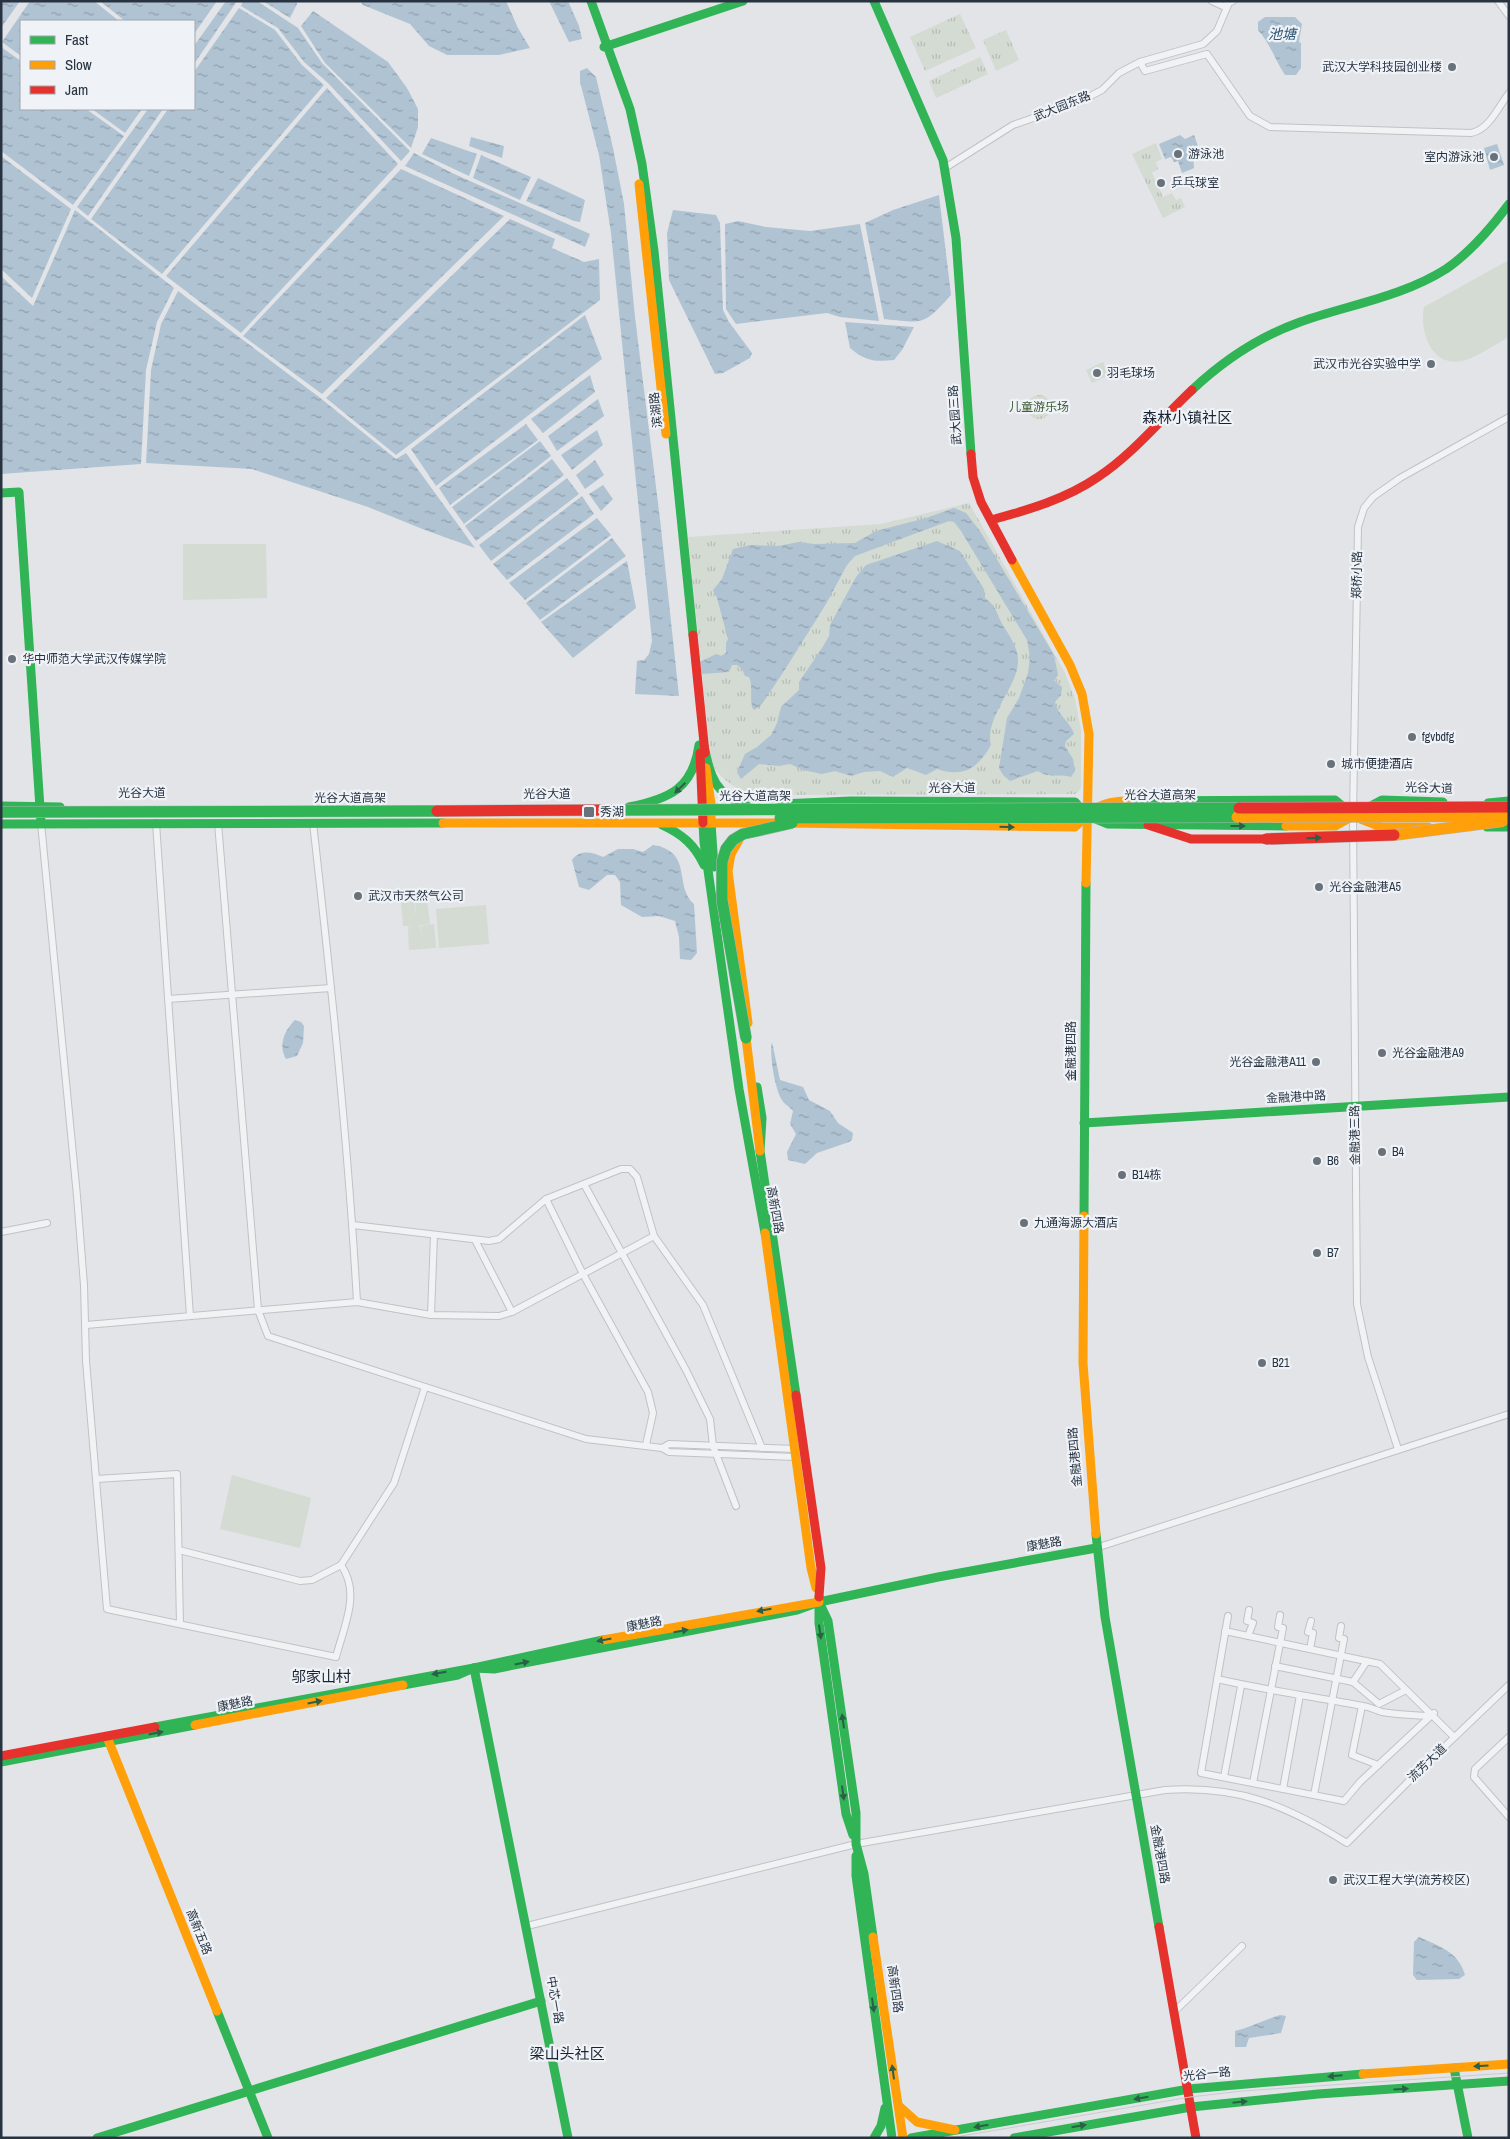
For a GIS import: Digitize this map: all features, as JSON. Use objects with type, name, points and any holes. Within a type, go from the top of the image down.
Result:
[{"type":"main road","name":"滨湖路","points":[[587,1],[606,47]]},
{"type":"main road","name":"滨湖路","points":[[591,1],[624,109],[637,164],[702,745],[707,823]]},
{"type":"main road","points":[[606,47],[743,1]]},
{"type":"main road","name":"武大园三路","points":[[874,1],[937,143],[945,168],[956,238],[973,477],[981,502],[1070,665],[1082,694],[1089,734],[1086,815]]},
{"type":"main road","points":[[991,520],[1054,501],[1101,476],[1211,372],[1256,341],[1286,327],[1392,294],[1438,274],[1470,250],[1509,204]]},
{"type":"main road","points":[[1,493],[19,492],[41,823]]},
{"type":"main road","points":[[702,745],[712,780],[722,794],[733,802],[747,806]]},
{"type":"main road","points":[[623,808],[646,804],[675,793],[685,784],[695,769],[702,745]]},
{"type":"main road","points":[[1,824],[784,823],[1075,827],[1086,815],[1108,801],[1287,799],[1335,800],[1353,816],[1381,827],[1509,827]]},
{"type":"main road","name":"光谷大道","points":[[1,806],[623,808],[706,804],[747,806],[850,801],[1075,802],[1086,815],[1108,824],[1335,826],[1382,800],[1509,804]]},
{"type":"main road","name":"光谷大道高架","points":[[1,812],[1509,804]]},
{"type":"main road","name":"金融港四路","points":[[1086,815],[1083,1362],[1096,1548],[1105,1617],[1189,2089],[1196,2138]]},
{"type":"main road","points":[[760,1151],[746,1038],[722,900],[720,869],[722,856],[728,845],[738,836],[748,831],[794,822],[848,818]]},
{"type":"main road","points":[[1148,825],[1192,839],[1266,839],[1395,835],[1509,818]]},
{"type":"main road","name":"光谷大道高架","points":[[1,819],[1509,818]]},
{"type":"main road","points":[[641,823],[660,824],[685,835],[694,846],[709,879]]},
{"type":"main road","name":"高新四路","points":[[707,823],[709,879],[739,1089],[764,1225],[811,1568],[819,1602],[828,1621],[856,1813],[856,1876],[892,2138]]},
{"type":"main road","name":"高新四路","points":[[707,823],[749,1107],[760,1151],[821,1568],[819,1602]]},
{"type":"main road","name":"高新四路","points":[[760,1151],[762,1118],[728,871],[729,858],[733,846],[742,836],[752,830],[784,823]]},
{"type":"main road","name":"金融港中路","points":[[1084,1123],[1355,1108],[1509,1096]]},
{"type":"main road","name":"康魅路","points":[[1,1762],[406,1678],[474,1668],[494,1669],[797,1610],[819,1602],[938,1577],[1096,1548]]},
{"type":"main road","name":"中芯一路","points":[[474,1668],[568,2138]]},
{"type":"main road","name":"康魅路","points":[[1,1756],[107,1739]]},
{"type":"main road","name":"高新五路","points":[[107,1739],[248,2093],[268,2138]]},
{"type":"main road","name":"高新四路","points":[[856,1844],[864,1874],[903,2138]]},
{"type":"main road","points":[[97,2138],[541,2002]]},
{"type":"main road","name":"光谷一路","points":[[911,2138],[1189,2089],[1509,2064]]},
{"type":"main road","points":[[1454,2068],[1468,2138]]},
{"type":"main road","points":[[1014,2138],[1191,2107],[1318,2094],[1509,2081]]},
{"type":"main road","points":[[874,2138],[881,2126],[884,2115],[885,2092]]},
{"type":"main road","points":[[110,2138],[248,2093]]},
{"type":"main road","points":[[897,2101],[906,2115],[914,2122],[955,2130]]},
{"type":"street","points":[[1498,1],[1509,16]]},
{"type":"street","points":[[1213,2],[1223,6],[1230,3]]},
{"type":"street","points":[[1213,2],[1223,15]]},
{"type":"street","name":"武大园东路","points":[[945,168],[1013,125],[1079,102],[1102,90],[1119,73],[1140,62],[1203,44],[1217,31],[1230,3]]},
{"type":"street","points":[[1140,62],[1145,71],[1207,54],[1250,116],[1270,128],[1471,133],[1479,131],[1485,126],[1509,93]]},
{"type":"street","name":"郑桥小路","points":[[1353,816],[1358,527],[1364,508],[1373,497],[1400,478],[1509,417]]},
{"type":"street","name":"金融港三路","points":[[1353,816],[1358,1304],[1368,1357],[1398,1449]]},
{"type":"street","points":[[41,823],[77,1196],[86,1325],[86,1361],[107,1609],[336,1656],[352,1597],[348,1575],[341,1565]]},
{"type":"street","points":[[156,823],[190,1316]]},
{"type":"street","points":[[218,823],[258,1310],[268,1336],[586,1439],[662,1448],[668,1452],[716,1454],[796,1453]]},
{"type":"street","points":[[313,823],[353,1225],[357,1302]]},
{"type":"street","points":[[168,999],[330,988]]},
{"type":"street","points":[[353,1225],[489,1241],[498,1239],[546,1199],[621,1169],[630,1168],[637,1177],[654,1236],[703,1305],[762,1448]]},
{"type":"street","points":[[584,1184],[686,1370],[710,1419],[713,1446],[736,1506]]},
{"type":"street","points":[[546,1199],[583,1274],[648,1392],[653,1413],[646,1446]]},
{"type":"street","points":[[1,1232],[47,1223]]},
{"type":"street","points":[[431,1315],[434,1235]]},
{"type":"street","points":[[86,1325],[357,1302],[431,1315],[499,1316],[512,1312],[654,1236]]},
{"type":"street","points":[[475,1240],[512,1312]]},
{"type":"street","points":[[179,1550],[300,1581],[312,1580],[341,1565],[394,1483],[426,1387]]},
{"type":"street","points":[[1096,1548],[1509,1414]]},
{"type":"street","points":[[662,1448],[670,1444],[762,1448],[796,1453]]},
{"type":"street","points":[[96,1479],[177,1474],[180,1624]]},
{"type":"street","points":[[1248,1636],[1252,1623],[1247,1621],[1249,1610]]},
{"type":"street","points":[[1253,1783],[1283,1628],[1278,1627],[1280,1615]]},
{"type":"street","points":[[1228,1616],[1201,1773],[1344,1801],[1378,1765],[1432,1714]]},
{"type":"street","points":[[1310,1649],[1313,1633],[1308,1632],[1311,1621]]},
{"type":"street","points":[[1314,1795],[1344,1639],[1339,1638],[1341,1626]]},
{"type":"street","points":[[1225,1631],[1380,1664],[1454,1737]]},
{"type":"street","points":[[1353,1682],[1370,1662],[1372,1654]]},
{"type":"street","points":[[1275,1666],[1353,1682],[1379,1704],[1406,1690]]},
{"type":"street","points":[[1217,1680],[1399,1714],[1432,1714]]},
{"type":"street","name":"流芳大道","points":[[1136,1794],[1177,1789],[1204,1789],[1238,1794],[1288,1809],[1347,1843],[1509,1685]]},
{"type":"street","points":[[1224,1778],[1241,1686]]},
{"type":"street","points":[[1283,1789],[1300,1695]]},
{"type":"street","points":[[1362,1706],[1352,1755],[1378,1765]]},
{"type":"street","points":[[1509,1737],[1475,1769],[1474,1774],[1475,1781],[1509,1817]]},
{"type":"street","points":[[527,1926],[856,1844],[1136,1794]]},
{"type":"street","points":[[1174,2012],[1242,1946]]},
{"type":"green space","points":[[960,14],[976,48],[925,71],[910,37]]},
{"type":"green space","points":[[1006,30],[1019,60],[996,71],[983,40]]},
{"type":"green space","points":[[980,57],[988,74],[936,98],[929,81]]},
{"type":"green space","points":[[1156,143],[1162,159],[1156,162],[1158,169],[1152,173],[1163,197],[1172,193],[1176,200],[1181,198],[1185,207],[1163,218],[1132,154]]},
{"type":"green space","points":[[1509,260],[1509,337],[1468,359],[1456,362],[1438,356],[1431,348],[1424,329],[1424,307]]},
{"type":"green space","name":"羽毛球场","points":[[1103,362],[1109,375],[1092,383],[1086,370]]},
{"type":"green space","name":"儿童游乐场","points":[[1039,395],[1048,398],[1051,407],[1048,416],[1039,419],[1030,416],[1027,407],[1030,398]]},
{"type":"green space","points":[[969,503],[1065,673],[1075,699],[1081,730],[1081,788],[1076,794],[760,795],[738,788],[725,780],[711,762],[688,537],[881,524]]},
{"type":"green space","points":[[183,544],[266,544],[267,598],[183,600]]},
{"type":"green space","points":[[427,900],[430,924],[416,926],[420,926],[422,939],[421,926],[434,924],[436,948],[409,950],[408,927],[411,926],[403,926],[401,903],[414,902],[416,918],[415,901]]},
{"type":"green space","points":[[486,905],[489,944],[439,948],[436,909]]},
{"type":"green space","points":[[232,1475],[311,1498],[300,1548],[220,1529]]},
{"type":"water","points":[[1,1],[20,1],[1,28]]},
{"type":"water","points":[[30,1],[94,1],[118,20],[20,20],[20,55],[2,42]]},
{"type":"water","points":[[100,1],[217,1],[195,33],[195,20],[124,20]]},
{"type":"water","points":[[226,1],[237,1],[195,63],[195,45]]},
{"type":"water","points":[[243,1],[257,1],[298,28],[322,63],[410,151],[401,161],[328,83],[304,62],[278,28],[241,6]]},
{"type":"water","points":[[263,1],[296,1],[297,4],[290,18]]},
{"type":"water","points":[[360,1],[506,1],[518,28],[530,48],[499,55],[447,55],[429,46],[410,24],[363,5]]},
{"type":"water","points":[[549,1],[568,1],[579,26],[582,39],[569,42]]},
{"type":"water","points":[[239,8],[275,30],[302,65],[324,85],[162,274],[91,219],[167,110],[195,110],[195,71]]},
{"type":"water","points":[[313,11],[388,62],[407,88],[418,109],[418,127],[411,148],[325,63],[301,26]]},
{"type":"water","name":"池塘","points":[[1265,17],[1295,17],[1302,24],[1299,42],[1301,43],[1301,68],[1296,75],[1285,75],[1266,40],[1258,30],[1258,22]]},
{"type":"water","points":[[1,47],[20,60],[20,110],[87,110],[124,136],[73,205],[1,151]]},
{"type":"water","points":[[587,68],[596,77],[624,204],[635,317],[660,519],[679,696],[635,694],[637,661],[644,660],[649,654],[652,641],[611,233],[599,155],[580,82],[580,71]]},
{"type":"water","points":[[327,88],[398,164],[241,333],[166,276]]},
{"type":"water","points":[[93,110],[141,110],[125,133]]},
{"type":"water","points":[[147,110],[162,110],[88,216],[77,207]]},
{"type":"water","name":"游泳池","points":[[1180,135],[1185,139],[1194,135],[1199,149],[1193,152],[1194,168],[1182,173],[1178,161],[1174,162],[1171,157],[1165,159],[1159,144]]},
{"type":"water","points":[[471,137],[504,146],[502,158],[469,146]]},
{"type":"water","points":[[431,138],[477,154],[469,176],[422,154]]},
{"type":"water","name":"室内游泳池","points":[[1497,144],[1504,165],[1490,170],[1484,148]]},
{"type":"water","points":[[414,153],[452,173],[590,234],[585,247],[405,166]]},
{"type":"water","points":[[481,155],[531,177],[520,200],[473,178]]},
{"type":"water","points":[[1,156],[71,209],[32,298],[1,269]]},
{"type":"water","points":[[401,169],[504,216],[322,394],[243,336]]},
{"type":"water","points":[[538,178],[585,200],[580,222],[526,201]]},
{"type":"water","points":[[939,195],[951,295],[934,312],[922,320],[884,319],[865,223],[893,210]]},
{"type":"water","points":[[75,210],[174,288],[157,322],[146,370],[141,464],[1,474],[1,276],[33,306]]},
{"type":"water","points":[[673,210],[716,215],[720,223],[723,310],[729,322],[752,353],[750,358],[723,373],[715,374],[669,280],[667,233]]},
{"type":"water","points":[[510,219],[555,239],[552,248],[584,262],[599,259],[600,300],[396,455],[326,398]]},
{"type":"water","points":[[738,221],[766,227],[810,231],[860,224],[879,321],[840,317],[827,313],[736,324],[726,309],[725,224]]},
{"type":"water","points":[[178,291],[319,397],[396,459],[406,453],[475,548],[368,507],[252,469],[146,463],[151,370],[161,324]]},
{"type":"water","points":[[585,315],[602,359],[436,486],[411,449]]},
{"type":"water","points":[[845,322],[914,327],[902,350],[894,360],[875,361],[860,356],[850,348]]},
{"type":"water","points":[[590,375],[595,392],[543,433],[531,419]]},
{"type":"water","points":[[598,399],[604,416],[557,451],[548,436]]},
{"type":"water","points":[[526,424],[538,440],[450,505],[439,488]]},
{"type":"water","points":[[597,430],[603,445],[572,470],[561,455]]},
{"type":"water","points":[[540,441],[551,456],[464,524],[452,507]]},
{"type":"water","points":[[552,459],[564,475],[476,541],[465,526]]},
{"type":"water","points":[[595,460],[604,475],[585,489],[576,475]]},
{"type":"water","points":[[567,478],[579,494],[491,561],[479,545]]},
{"type":"water","points":[[603,485],[613,499],[601,511],[589,494]]},
{"type":"water","points":[[582,496],[594,514],[507,580],[493,564]]},
{"type":"water","points":[[954,508],[966,513],[980,531],[1054,655],[1058,675],[1054,681],[1062,687],[1061,695],[1055,702],[1074,734],[1066,741],[1065,746],[1073,759],[1075,771],[1071,777],[1046,775],[1038,771],[1010,781],[999,768],[1007,718],[1019,698],[1028,673],[1030,657],[1027,640],[954,522],[949,521],[855,556],[847,565],[826,604],[784,671],[762,704],[754,710],[751,703],[749,677],[745,676],[742,669],[737,665],[732,665],[729,672],[702,674],[700,662],[716,654],[722,656],[726,653],[728,639],[713,590],[722,579],[733,549],[750,545],[778,546],[799,542],[814,544],[855,543],[876,531],[926,518]]},
{"type":"water","points":[[597,518],[611,535],[525,600],[509,583]]},
{"type":"water","points":[[612,538],[626,556],[540,620],[526,603]]},
{"type":"water","points":[[937,541],[960,551],[984,589],[985,598],[994,608],[1014,643],[1018,657],[1016,672],[992,724],[991,745],[981,760],[963,771],[955,772],[937,769],[926,775],[907,768],[893,777],[880,771],[864,772],[851,776],[835,771],[822,774],[803,770],[790,764],[779,766],[759,764],[741,779],[737,772],[745,754],[771,735],[777,723],[781,707],[799,690],[799,682],[829,636],[830,625],[856,577],[866,565]]},
{"type":"water","points":[[627,561],[636,608],[573,658],[541,622]]},
{"type":"water","points":[[653,845],[674,854],[681,870],[684,888],[694,904],[697,953],[691,960],[680,959],[679,937],[675,921],[659,916],[642,917],[621,905],[620,882],[615,875],[607,875],[589,890],[579,887],[572,860],[579,854],[590,853],[603,857],[618,849],[633,849],[643,852]]},
{"type":"water","points":[[295,1020],[301,1022],[304,1026],[303,1043],[297,1056],[286,1059],[282,1049],[283,1038]]},
{"type":"water","points":[[772,1042],[780,1080],[803,1087],[809,1100],[830,1111],[838,1123],[853,1133],[852,1140],[817,1153],[805,1164],[788,1160],[787,1152],[796,1134],[790,1124],[793,1111],[779,1095],[772,1063]]},
{"type":"water","points":[[1419,1937],[1453,1955],[1462,1967],[1465,1975],[1459,1979],[1417,1980],[1413,1975],[1414,1942]]},
{"type":"water","points":[[1280,2015],[1286,2016],[1281,2033],[1249,2038],[1246,2047],[1235,2047],[1235,2031]]},
{"type":"tram line","points":[[950,2138],[1190,2097],[1242,2091],[1509,2073]]},
{"type":"traffic: fast","points":[[591,1],[630,109],[642,164],[654,251],[693,635]]},
{"type":"traffic: fast","points":[[604,47],[743,1]]},
{"type":"traffic: fast","points":[[874,1],[943,160],[956,238],[971,454]]},
{"type":"traffic: fast","points":[[1192,390],[1229,359],[1270,335],[1300,322],[1393,294],[1429,279],[1464,255],[1509,204]]},
{"type":"traffic: fast","points":[[1,493],[19,492],[41,823]]},
{"type":"traffic: fast","points":[[629,807],[656,800],[677,790],[691,772],[699,745]]},
{"type":"traffic: fast","points":[[704,746],[712,776],[721,790],[727,796],[747,806]]},
{"type":"traffic: fast","points":[[1127,801],[1335,800],[1347,810]]},
{"type":"traffic: fast","points":[[1367,808],[1382,800],[1443,802]]},
{"type":"traffic: fast","points":[[780,804],[851,801],[1075,802],[1086,815],[1108,824],[1286,826]]},
{"type":"traffic: fast","points":[[1488,803],[1509,801]]},
{"type":"traffic: fast","points":[[1,806],[60,807]]},
{"type":"traffic: fast","points":[[620,810],[1239,808]]},
{"type":"traffic: fast","points":[[1,812],[437,811]]},
{"type":"traffic: fast","points":[[780,818],[1237,817]]},
{"type":"traffic: fast","points":[[1,824],[443,823]]},
{"type":"traffic: fast","points":[[703,823],[704,842],[739,1089],[765,1233]]},
{"type":"traffic: fast","points":[[711,823],[714,867]]},
{"type":"traffic: fast","points":[[746,1038],[722,900],[722,862],[726,849],[733,840],[743,834],[792,823]]},
{"type":"traffic: fast","points":[[662,825],[676,832],[687,841],[704,865]]},
{"type":"traffic: fast","points":[[1487,827],[1509,827]]},
{"type":"traffic: fast","points":[[1084,1216],[1086,883]]},
{"type":"traffic: fast","points":[[757,1087],[762,1118],[760,1151],[796,1395]]},
{"type":"traffic: fast","points":[[1084,1123],[1509,1097]]},
{"type":"traffic: fast","points":[[1096,1534],[1105,1617],[1159,1927]]},
{"type":"traffic: fast","points":[[819,1602],[938,1577],[1096,1548]]},
{"type":"traffic: fast","points":[[819,1597],[819,1602],[828,1621],[856,1813],[856,1844],[864,1874],[873,1937]]},
{"type":"traffic: fast","points":[[603,1640],[474,1668],[494,1669],[797,1610],[819,1602]]},
{"type":"traffic: fast","points":[[819,1605],[819,1623],[846,1814],[853,1835]]},
{"type":"traffic: fast","points":[[474,1668],[568,2138]]},
{"type":"traffic: fast","points":[[155,1727],[474,1668],[458,1675],[403,1685]]},
{"type":"traffic: fast","points":[[1,1762],[195,1725]]},
{"type":"traffic: fast","points":[[856,1856],[856,1876],[892,2138]]},
{"type":"traffic: fast","points":[[97,2138],[541,2001]]},
{"type":"traffic: fast","points":[[217,2011],[268,2138]]},
{"type":"traffic: fast","points":[[1454,2068],[1468,2138]]},
{"type":"traffic: fast","points":[[911,2138],[1189,2089],[1363,2074]]},
{"type":"traffic: fast","points":[[1014,2138],[1191,2107],[1318,2094],[1509,2081]]},
{"type":"traffic: fast","points":[[874,2138],[881,2126],[885,2108]]},
{"type":"traffic: slow","points":[[639,184],[666,434]]},
{"type":"traffic: slow","points":[[1012,560],[1070,665],[1082,694],[1089,734],[1086,883]]},
{"type":"traffic: slow","points":[[706,768],[711,804],[711,823]]},
{"type":"traffic: slow","points":[[790,823],[1075,827],[1098,807],[1118,801],[1127,801]]},
{"type":"traffic: slow","points":[[1286,826],[1335,826],[1353,816],[1381,827],[1428,827]]},
{"type":"traffic: slow","points":[[1237,817],[1509,816]]},
{"type":"traffic: slow","points":[[1394,835],[1503,821]]},
{"type":"traffic: slow","points":[[443,823],[775,823]]},
{"type":"traffic: slow","points":[[739,840],[731,854],[728,871],[748,1023]]},
{"type":"traffic: slow","points":[[746,1038],[760,1151]]},
{"type":"traffic: slow","points":[[1084,1216],[1083,1363],[1096,1534]]},
{"type":"traffic: slow","points":[[765,1233],[811,1568],[816,1588]]},
{"type":"traffic: slow","points":[[603,1640],[819,1602]]},
{"type":"traffic: slow","points":[[195,1725],[403,1685]]},
{"type":"traffic: slow","points":[[107,1737],[217,2011]]},
{"type":"traffic: slow","points":[[873,1937],[903,2138]]},
{"type":"traffic: slow","points":[[1363,2074],[1509,2064]]},
{"type":"traffic: slow","points":[[899,2106],[917,2122],[955,2130]]},
{"type":"traffic: jam","points":[[991,520],[1033,508],[1060,498],[1086,485],[1123,458],[1192,390]]},
{"type":"traffic: jam","points":[[971,454],[973,477],[981,502],[1012,560]]},
{"type":"traffic: jam","points":[[693,635],[705,753]]},
{"type":"traffic: jam","points":[[700,753],[703,823]]},
{"type":"traffic: jam","points":[[1239,808],[1509,807]]},
{"type":"traffic: jam","points":[[437,811],[620,810]]},
{"type":"traffic: jam","points":[[1148,825],[1191,839],[1266,839]]},
{"type":"traffic: jam","points":[[1266,839],[1394,835]]},
{"type":"traffic: jam","points":[[796,1395],[821,1568],[819,1597]]},
{"type":"traffic: jam","points":[[1,1756],[155,1727]]},
{"type":"traffic: jam","points":[[1159,1927],[1196,2138]]},
{"type":"place","name":"武汉大学科技园创业楼","points":[[1452,67]]},
{"type":"place","name":"游泳池","points":[[1178,154]]},
{"type":"place","name":"室内游泳池","points":[[1494,157]]},
{"type":"place","name":"乒乓球室","points":[[1161,183]]},
{"type":"place","name":"武汉市光谷实验中学","points":[[1431,364]]},
{"type":"place","name":"羽毛球场","points":[[1097,373]]},
{"type":"place","name":"华中师范大学武汉传媒学院","points":[[12,659]]},
{"type":"place","name":"fgvbdfg","points":[[1412,737]]},
{"type":"place","name":"城市便捷酒店","points":[[1331,764]]},
{"type":"place","name":"秀湖","points":[[589,812]]},
{"type":"place","name":"光谷金融港A5","points":[[1319,887]]},
{"type":"place","name":"武汉市天然气公司","points":[[358,896]]},
{"type":"place","name":"光谷金融港A9","points":[[1382,1053]]},
{"type":"place","name":"光谷金融港A11","points":[[1316,1062]]},
{"type":"place","name":"B4","points":[[1382,1152]]},
{"type":"place","name":"B6","points":[[1317,1161]]},
{"type":"place","name":"B14栋","points":[[1122,1175]]},
{"type":"place","name":"九通海源大酒店","points":[[1024,1223]]},
{"type":"place","name":"B7","points":[[1317,1253]]},
{"type":"place","name":"B21","points":[[1262,1363]]},
{"type":"place","name":"武汉工程大学(流芳校区)","points":[[1333,1880]]},
{"type":"district","name":"森林小镇社区","points":[[1187,418]]},
{"type":"district","name":"邬家山村","points":[[321,1677]]},
{"type":"district","name":"梁山头社区","points":[[567,2054]]}]
